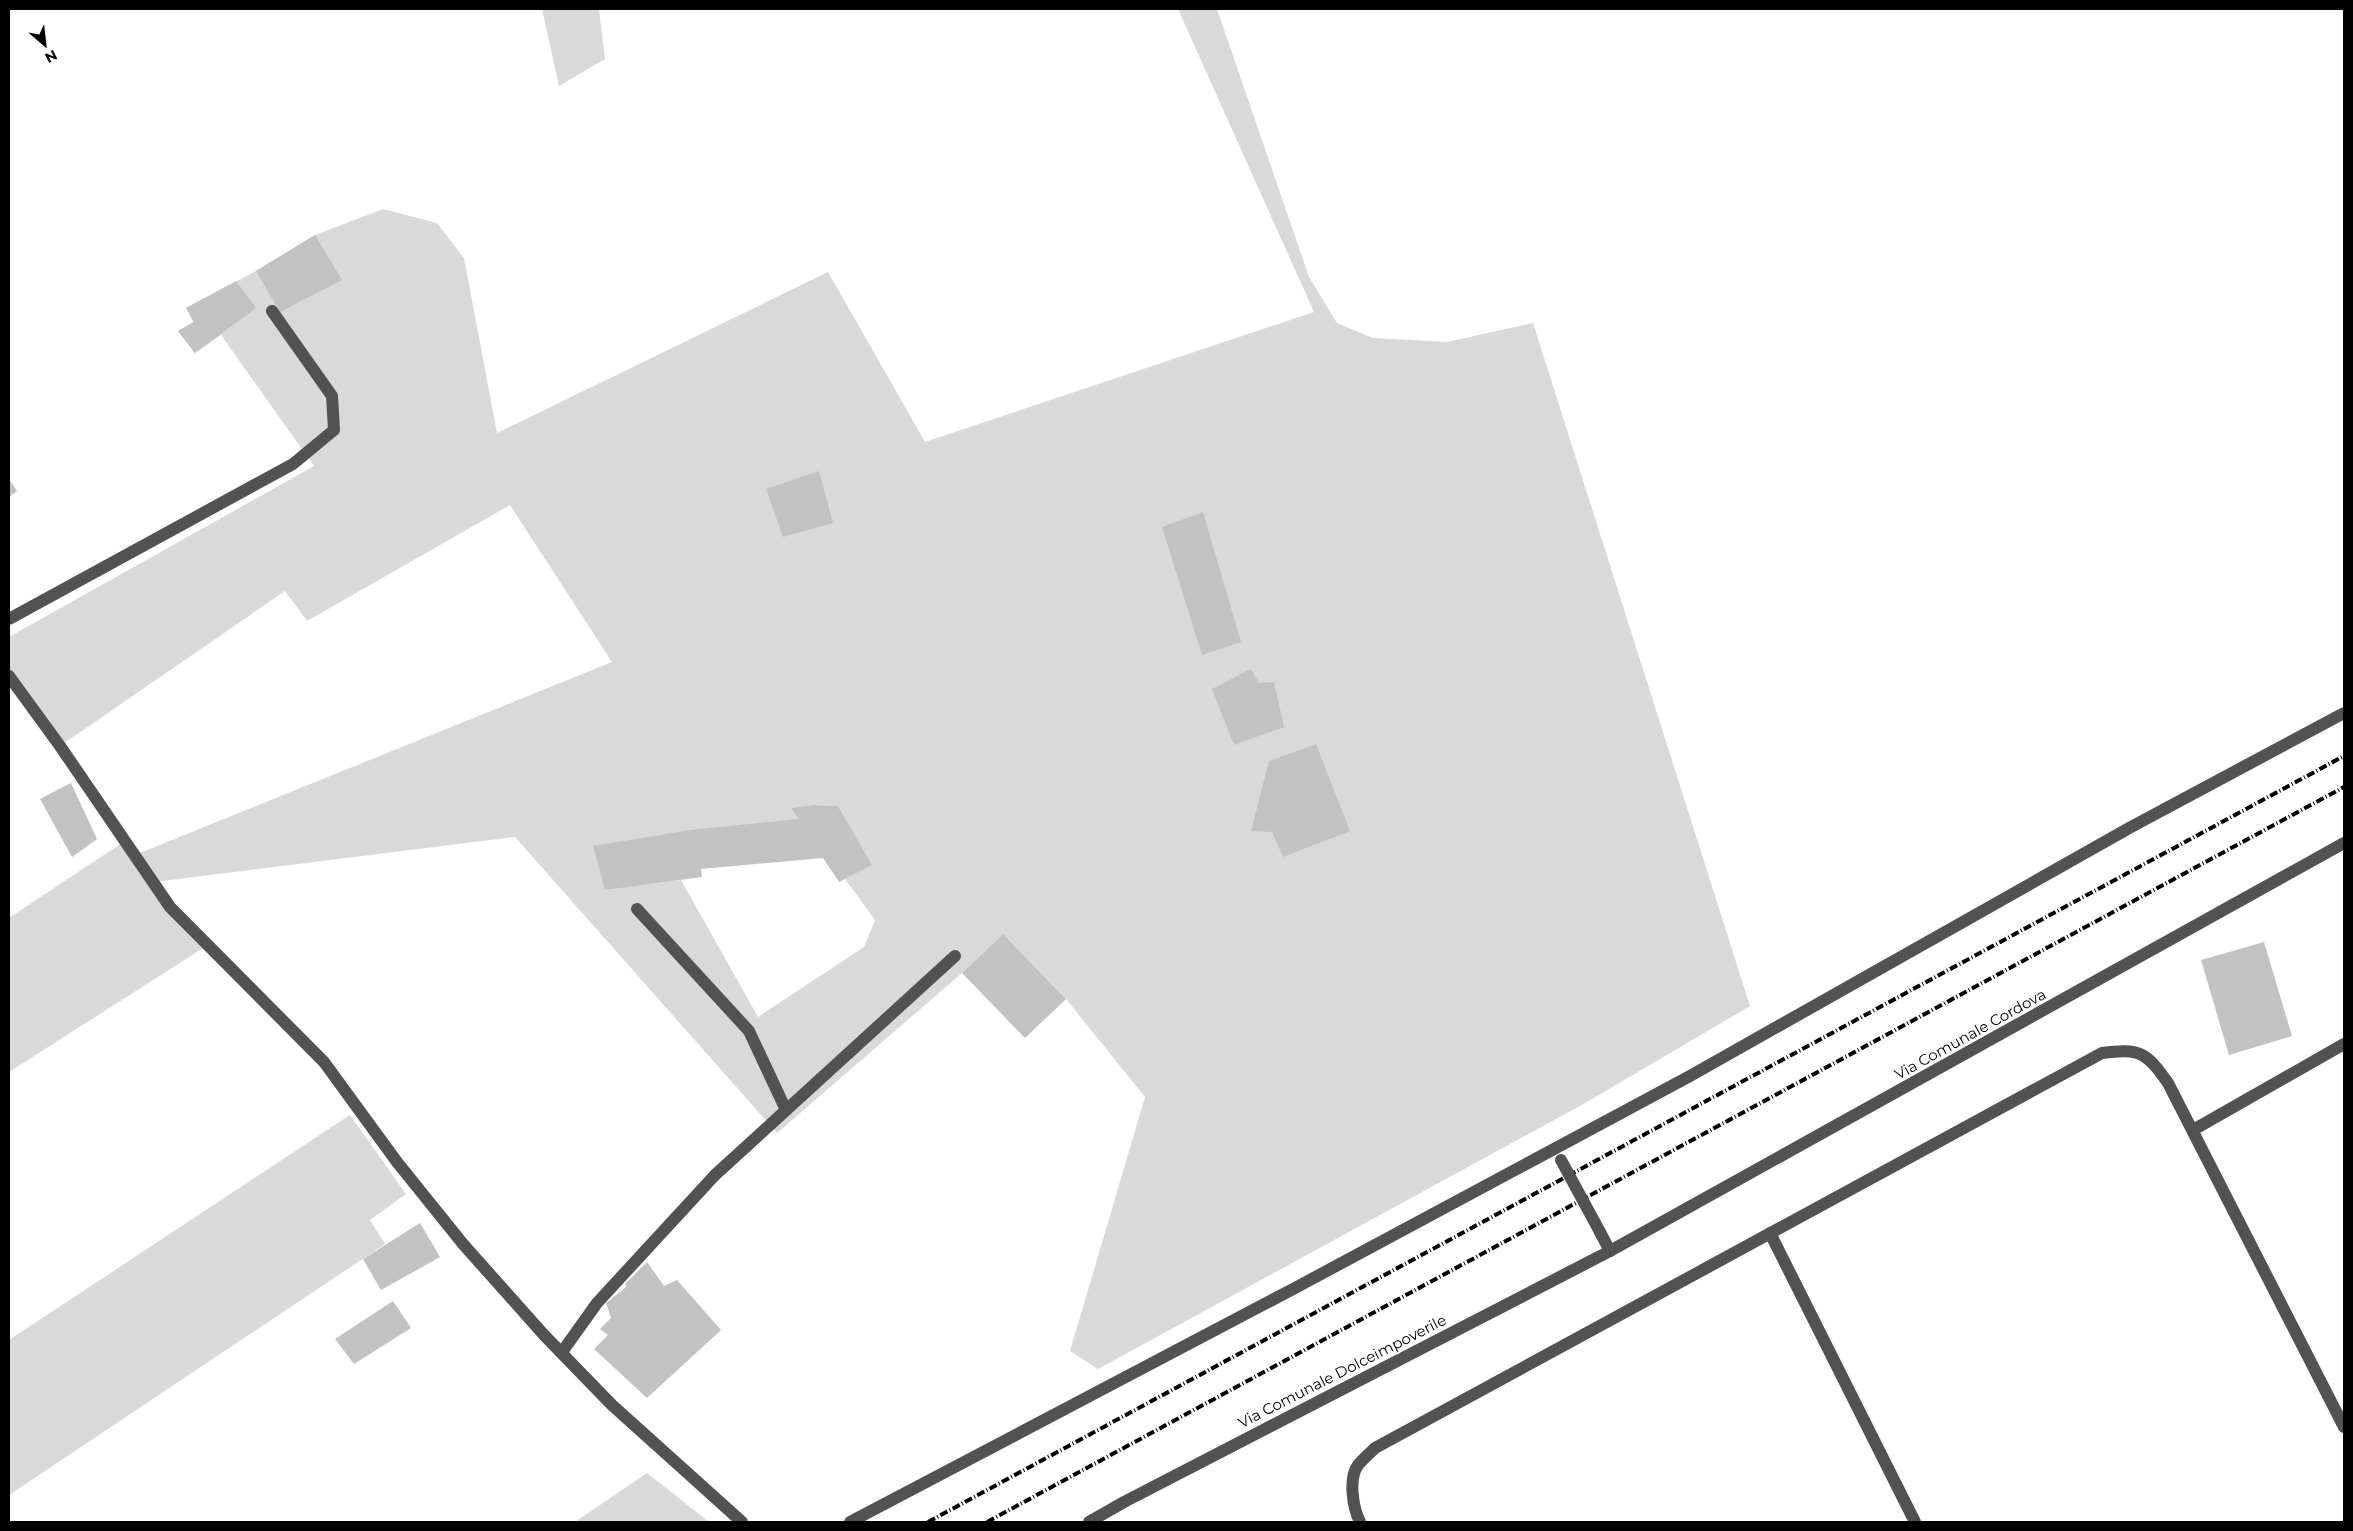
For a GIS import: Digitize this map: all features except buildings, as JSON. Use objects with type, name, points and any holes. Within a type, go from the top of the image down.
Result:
[{"type":"street","points":[[9,619],[293,464],[334,430],[332,396],[272,312]]},
{"type":"street","points":[[9,676],[60,746],[170,907],[324,1062],[397,1162],[463,1244],[562,1352],[612,1405],[742,1522]]},
{"type":"street","points":[[850,1522],[1295,1288],[1690,1076],[2130,827],[2344,713]]},
{"type":"street","name":"Via Comunale Cordova","points":[[1610,1251],[2344,843]]},
{"type":"street","points":[[637,909],[749,1031],[786,1110]]},
{"type":"street","points":[[562,1352],[597,1303],[715,1175],[955,956]]},
{"type":"street","points":[[2193,1130],[2344,1044]]},
{"type":"street","points":[[1360,1522],[1357,1516],[1352,1488],[1356,1466],[1375,1448],[2102,1053],[2128,1050],[2151,1059],[2168,1082],[2344,1426]]},
{"type":"street","points":[[1554,1149],[1610,1251]]},
{"type":"street","points":[[1770,1233],[1915,1522]]},
{"type":"street","name":"Via Comunale Dolceimpoverile","points":[[1089,1522],[1133,1497],[1610,1251]]},
{"type":"shaded area","points":[[542,9],[599,9],[605,59],[559,86]]},
{"type":"shaded area","points":[[1178,9],[1217,9],[1309,277],[1337,323],[1373,338],[1447,342],[1533,323],[1750,1006],[1587,1102],[1098,1369],[1070,1351],[1145,1097],[1066,999],[1003,934],[962,973],[777,1133],[515,837],[154,882],[208,945],[9,1072],[9,918],[125,841],[135,855],[612,662],[510,505],[307,621],[285,591],[60,746],[9,676],[9,637],[314,466],[221,335],[195,353],[178,331],[193,322],[186,308],[256,271],[315,235],[383,209],[437,223],[464,258],[497,433],[828,272],[925,442],[1314,312]],"holes":[[[813,805],[838,806],[871,864],[845,879],[875,920],[864,947],[758,1017],[681,880],[605,889],[799,819],[792,808]]]},
{"type":"shaded area","points":[[350,1115],[406,1194],[370,1220],[385,1244],[9,1495],[9,1340]]},
{"type":"shaded area","points":[[647,1473],[709,1522],[575,1522]]},
{"type":"railway","points":[[928,1522],[2344,756]]},
{"type":"railway","points":[[987,1522],[2344,787]]}]
